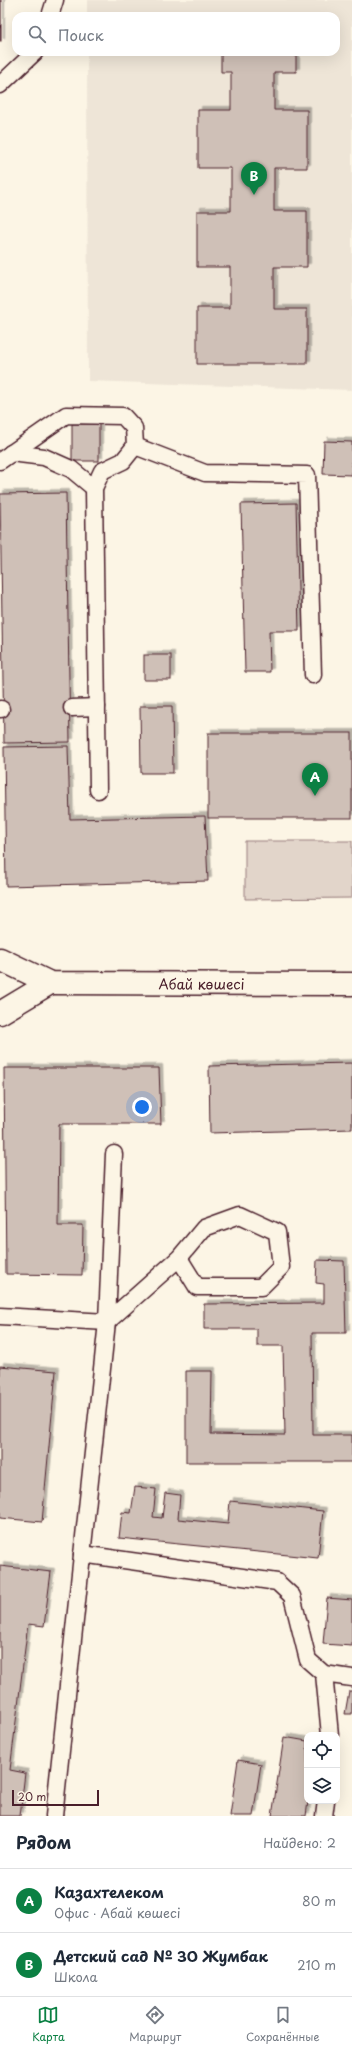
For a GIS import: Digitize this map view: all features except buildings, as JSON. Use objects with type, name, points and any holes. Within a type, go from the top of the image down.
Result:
[{"type":"main road","points":[[0,959],[50,983]]},
{"type":"main road","points":[[0,1013],[50,983]]},
{"type":"main road","name":"Абай көшесі","points":[[50,983],[352,984]]},
{"type":"lane","points":[[51,12],[55,0]]},
{"type":"lane","points":[[0,85],[31,56]]},
{"type":"lane","points":[[6,457],[66,415],[123,416],[134,428],[135,446],[124,461],[102,471],[94,488],[98,790]]},
{"type":"lane","points":[[135,446],[205,473],[307,475],[313,675]]},
{"type":"lane","points":[[6,457],[44,457],[71,469],[94,488]]},
{"type":"lane","points":[[72,708],[97,708]]},
{"type":"lane","points":[[54,1816],[107,1322],[114,1154]]},
{"type":"lane","points":[[0,1316],[107,1322],[180,1258],[204,1228],[240,1215],[277,1232],[281,1267],[261,1287],[197,1287],[180,1258]]},
{"type":"lane","points":[[82,1554],[277,1582],[292,1596],[308,1660],[324,1674],[352,1678]]},
{"type":"lane","points":[[324,1674],[330,1732]]},
{"type":"lane","points":[[324,1816],[326,1804]]},
{"type":"shaded area","points":[[87,0],[352,0],[352,390],[88,381],[87,56],[340,56],[340,12],[87,12]]},
{"type":"shaded area","points":[[245,841],[352,841],[352,898],[245,899]]},
{"type":"place","name":"Детский сад № 30 Жумбак","points":[[254,195]]},
{"type":"place","name":"Казахтелеком","points":[[315,796]]}]
